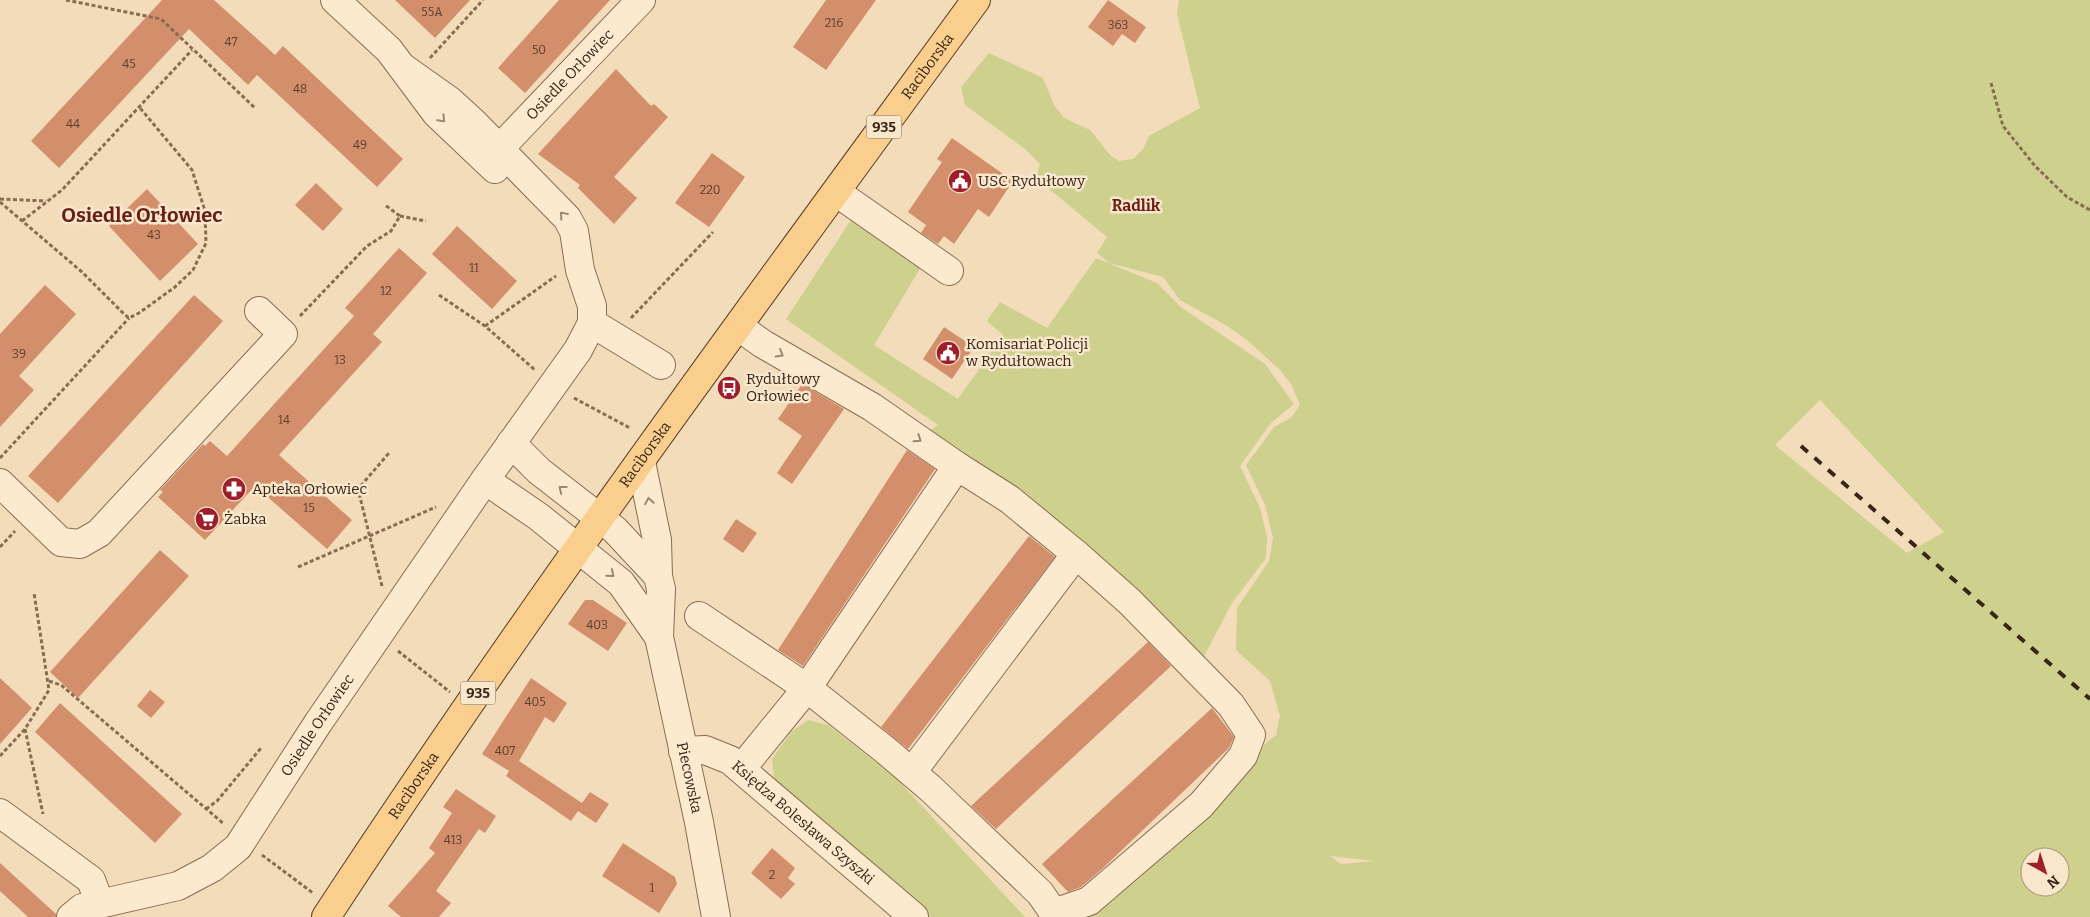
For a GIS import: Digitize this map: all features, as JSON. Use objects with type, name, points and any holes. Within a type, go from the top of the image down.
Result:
[{"type":"main road","name":"Raciborska","points":[[323,907],[378,838],[641,462],[976,0]]},
{"type":"street","points":[[335,0],[389,50],[402,67],[450,101],[492,154],[567,218],[574,230],[579,260],[592,306],[603,330],[661,365]]},
{"type":"street","name":"Osiedle Orłowiec","points":[[492,154],[640,0]]},
{"type":"street","points":[[836,192],[949,271]]},
{"type":"street","points":[[0,483],[61,542],[80,544],[99,533],[283,334],[259,311]]},
{"type":"street","points":[[699,616],[807,688],[912,772],[1040,893],[1054,915],[1090,900],[1201,805],[1243,756],[1251,735],[1224,698],[1130,602],[1076,554],[1009,499],[957,466],[872,407],[763,344],[739,326]]},
{"type":"street","name":"Osiedle Orłowiec","points":[[71,917],[82,908],[178,886],[212,868],[238,847],[384,627],[511,443],[578,350],[603,330]]},
{"type":"street","points":[[511,443],[539,471],[601,519],[632,546],[658,576]]},
{"type":"street","name":"Piecowska","points":[[641,462],[657,540],[658,576],[661,589],[659,637],[716,917]]},
{"type":"street","points":[[741,769],[807,688],[957,466]]},
{"type":"street","points":[[485,480],[539,516],[579,549]]},
{"type":"street","name":"Piecowska","points":[[579,549],[626,588],[659,637]]},
{"type":"street","points":[[912,772],[1076,554]]},
{"type":"street","name":"Księdza Bolesława Szyszki","points":[[683,751],[712,751],[730,760],[914,917]]},
{"type":"street","points":[[0,813],[91,880],[100,904]]},
{"type":"path","points":[[66,0],[160,19],[255,108]]},
{"type":"path","points":[[22,220],[62,190],[192,50]]},
{"type":"path","points":[[1991,83],[2002,126],[2035,166],[2067,197],[2090,210]]},
{"type":"path","points":[[0,458],[129,318],[175,287],[193,270],[206,243],[206,211],[192,170],[140,108]]},
{"type":"path","points":[[0,201],[46,201]]},
{"type":"path","points":[[0,201],[82,272],[129,318]]},
{"type":"path","points":[[385,205],[400,216],[426,221]]},
{"type":"path","points":[[283,334],[367,246],[391,231],[400,216]]},
{"type":"path","points":[[603,330],[713,232]]},
{"type":"path","points":[[486,326],[579,260]]},
{"type":"path","points":[[439,295],[486,326],[552,386],[630,428]]},
{"type":"path","points":[[389,453],[358,489],[370,537],[384,627],[452,694]]},
{"type":"path","points":[[298,567],[370,537],[443,503]]},
{"type":"path","points":[[0,756],[25,729],[49,690],[34,592]]},
{"type":"path","points":[[49,681],[61,685],[323,907]]},
{"type":"path","points":[[25,729],[52,852]]},
{"type":"path","points":[[206,809],[217,801],[261,748]]},
{"type":"green space","points":[[1179,0],[2090,0],[2090,917],[1078,917],[1109,902],[1146,872],[1257,751],[1276,735],[1280,716],[1270,681],[1236,650],[1237,608],[1269,561],[1273,538],[1265,505],[1246,465],[1274,427],[1291,418],[1300,405],[1291,384],[1280,370],[1247,340],[1227,326],[1180,300],[1163,277],[1109,263],[1097,253],[1107,237],[1036,178],[1040,164],[1025,149],[965,105],[961,87],[989,53],[1043,78],[1054,105],[1064,118],[1090,130],[1111,156],[1119,161],[1133,159],[1143,149],[1149,136],[1200,108],[1177,14]],"holes":[[[1820,400],[1944,532],[1907,553],[1775,445]],[[1330,856],[1374,861],[1341,864]]]},
{"type":"green space","points":[[853,217],[921,267],[874,345],[958,399],[1003,335],[987,321],[1000,302],[1047,328],[1096,258],[1157,283],[1182,308],[1265,364],[1294,404],[1271,423],[1240,466],[1260,508],[1267,537],[1266,558],[1232,603],[1201,662],[927,432],[938,425],[786,319]]},
{"type":"green space","points":[[808,720],[828,725],[895,777],[1025,917],[930,917],[774,779],[772,759],[791,732]]},
{"type":"building","points":[[162,0],[214,0],[275,55],[283,46],[403,159],[377,187],[257,75],[248,85],[189,29],[59,168],[31,141]]},
{"type":"building","points":[[395,0],[470,0],[435,38]]},
{"type":"building","points":[[559,0],[610,0],[525,93],[498,68]]},
{"type":"building","points":[[826,0],[876,0],[826,70],[793,47]]},
{"type":"building","points":[[1108,0],[1146,27],[1135,43],[1122,34],[1113,46],[1088,27]]},
{"type":"building","points":[[616,69],[651,106],[654,104],[668,117],[614,177],[637,198],[614,224],[578,188],[580,185],[538,154]]},
{"type":"building","points":[[952,138],[1013,181],[989,217],[978,209],[954,244],[944,236],[938,244],[921,233],[926,225],[908,212],[942,162],[937,159]]},
{"type":"building","points":[[712,153],[745,177],[709,227],[675,203]]},
{"type":"building","points":[[316,183],[343,209],[323,231],[295,205]]},
{"type":"building","points":[[147,189],[198,244],[160,281],[109,226]]},
{"type":"building","points":[[457,226],[517,281],[492,309],[432,254]]},
{"type":"building","points":[[399,248],[427,273],[373,334],[382,342],[279,455],[352,520],[327,549],[255,486],[205,540],[158,497],[163,492],[160,490],[203,444],[205,446],[210,441],[227,456],[354,316],[345,308]]},
{"type":"building","points":[[45,285],[76,314],[19,376],[34,390],[0,427],[0,334]]},
{"type":"building","points":[[194,295],[223,321],[58,503],[28,476]]},
{"type":"building","name":"Komisariat Policji w Rydułtowach","points":[[944,327],[974,347],[952,379],[923,359]]},
{"type":"building","points":[[802,384],[844,409],[792,484],[777,473],[802,436],[778,419]]},
{"type":"building","points":[[907,450],[935,469],[803,666],[778,650]]},
{"type":"building","points":[[736,519],[757,533],[743,553],[723,539]]},
{"type":"building","points":[[1029,536],[1055,557],[908,749],[881,727]]},
{"type":"building","points":[[160,550],[189,576],[78,698],[50,672]]},
{"type":"building","points":[[585,600],[593,600],[627,623],[608,651],[568,624]]},
{"type":"building","points":[[1148,642],[1171,666],[996,829],[971,806]]},
{"type":"building","points":[[0,678],[32,708],[0,744]]},
{"type":"building","points":[[531,678],[567,703],[554,723],[545,717],[519,761],[582,803],[590,792],[609,804],[596,823],[578,811],[571,821],[506,776],[509,771],[482,754]]},
{"type":"building","points":[[150,690],[165,702],[151,718],[137,706]]},
{"type":"building","points":[[60,703],[182,814],[155,843],[35,732]]},
{"type":"building","points":[[1212,708],[1234,737],[1229,748],[1102,869],[1081,887],[1068,892],[1042,864]]},
{"type":"building","points":[[456,789],[496,816],[485,833],[479,829],[436,891],[451,903],[439,917],[401,917],[388,906],[435,853],[429,848],[452,813],[443,807]]},
{"type":"building","points":[[623,843],[675,877],[677,884],[659,913],[602,876]]},
{"type":"building","points":[[772,848],[795,868],[788,878],[795,884],[781,899],[751,873]]},
{"type":"building","points":[[0,863],[56,914],[56,917],[28,917],[0,891]]},
{"type":"railway","points":[[1801,446],[2090,699]]},
{"type":"place","name":"USC Rydułtowy","points":[[960,181]]},
{"type":"place","name":"Komisariat Policji w Rydułtowach","points":[[948,353]]},
{"type":"place","name":"Rydułtowy Orłowiec","points":[[729,388]]},
{"type":"place","name":"Apteka Orłowiec","points":[[234,489]]},
{"type":"place","name":"Żabka","points":[[207,519]]},
{"type":"district","name":"Radlik","points":[[1136,205]]},
{"type":"district","name":"Osiedle Orłowiec","points":[[142,215]]}]
